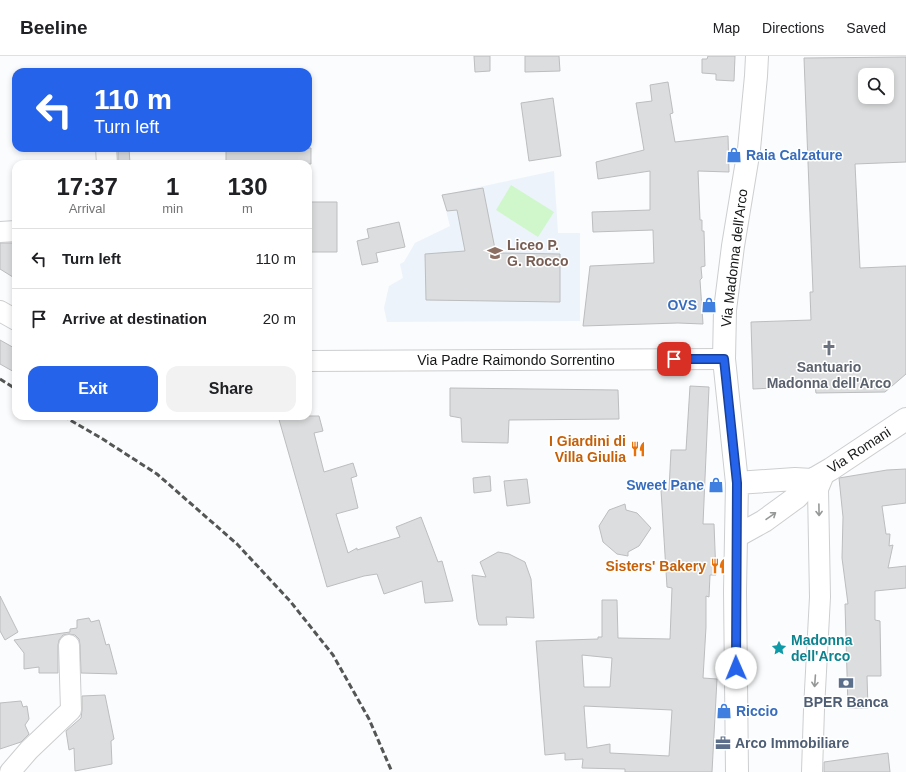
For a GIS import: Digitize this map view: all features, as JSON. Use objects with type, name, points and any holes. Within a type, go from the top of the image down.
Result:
[{"type":"main road","name":"Via Madonna dell'Arco","points":[[737,772],[735,599],[737,483],[724,359],[725,310],[733,246],[749,149],[757,56]]},
{"type":"main road","name":"Via Romani","points":[[737,536],[764,521],[797,497],[818,476],[906,419]]},
{"type":"main road","name":"Via Romani","points":[[737,483],[818,476]]},
{"type":"street","points":[[0,232],[12,231]]},
{"type":"street","points":[[0,311],[12,318]]},
{"type":"street","name":"Via Padre Raimondo Sorrentino","points":[[312,360],[724,359]]},
{"type":"street","points":[[812,772],[820,597],[818,476]]},
{"type":"street","points":[[10,772],[29,750],[71,710],[69,645]]},
{"type":"shaded area","name":"Liceo P. G. Rocco","points":[[554,171],[558,233],[580,233],[580,321],[387,322],[384,308],[389,286],[403,278],[400,264],[404,262],[415,243],[450,226],[442,195]]},
{"type":"green space","points":[[511,185],[554,212],[538,237],[496,210]]},
{"type":"building","points":[[474,56],[490,56],[490,71],[475,72]]},
{"type":"building","points":[[525,56],[559,56],[560,71],[525,72]]},
{"type":"building","points":[[708,56],[735,56],[734,81],[716,80],[716,74],[702,73],[702,59],[707,59]]},
{"type":"building","points":[[906,57],[906,162],[855,164],[860,268],[906,266],[906,374],[885,392],[816,393],[815,386],[753,389],[751,322],[811,320],[810,292],[813,292],[804,58]]},
{"type":"building","points":[[668,82],[673,113],[670,114],[675,142],[728,136],[729,172],[698,171],[700,220],[702,220],[702,231],[704,231],[705,266],[701,267],[702,278],[700,280],[703,324],[678,323],[583,326],[590,266],[654,263],[653,230],[593,232],[592,212],[650,210],[650,171],[598,179],[596,162],[644,150],[636,103],[652,101],[650,85]]},
{"type":"building","points":[[553,98],[561,156],[529,161],[521,103]]},
{"type":"building","points":[[118,152],[129,152],[130,160],[118,160]]},
{"type":"building","points":[[226,152],[311,152],[311,160],[226,160]]},
{"type":"building","points":[[483,188],[495,249],[500,248],[500,253],[560,254],[560,302],[426,300],[425,254],[465,251],[457,210],[447,211],[442,195]]},
{"type":"building","points":[[312,202],[337,202],[337,252],[312,252]]},
{"type":"building","points":[[399,222],[405,247],[376,253],[378,262],[362,265],[357,241],[369,238],[367,229]]},
{"type":"building","points":[[0,243],[12,243],[12,276],[0,269]]},
{"type":"building","points":[[0,340],[12,347],[12,371],[0,364]]},
{"type":"building","points":[[690,386],[709,387],[703,524],[714,524],[716,575],[710,575],[709,597],[706,596],[703,678],[717,679],[712,772],[625,772],[625,769],[582,768],[583,759],[565,760],[565,753],[545,755],[536,641],[598,639],[598,637],[602,637],[602,600],[617,600],[618,638],[670,639],[672,588],[667,587],[661,490],[669,490],[671,450],[686,450]],"holes":[[[582,655],[612,658],[610,687],[584,687]],[[584,706],[672,710],[669,756],[610,753],[610,744],[587,748]]]},
{"type":"building","points":[[450,388],[618,390],[619,419],[509,420],[508,443],[462,442],[461,418],[450,416]]},
{"type":"building","points":[[312,416],[319,416],[323,431],[314,433],[324,472],[353,463],[357,476],[351,478],[358,508],[336,514],[348,553],[357,548],[357,550],[400,537],[396,527],[421,517],[438,562],[442,561],[453,601],[425,603],[422,581],[384,594],[377,574],[364,576],[327,587],[279,420],[312,420]]},
{"type":"building","points":[[906,469],[906,503],[882,506],[886,534],[890,534],[889,546],[893,545],[888,568],[906,566],[906,588],[875,591],[875,620],[880,621],[881,676],[867,676],[868,708],[848,708],[845,604],[848,604],[842,558],[843,517],[839,478],[887,470]]},
{"type":"building","points":[[490,476],[491,491],[474,493],[473,478]]},
{"type":"building","points":[[527,479],[530,503],[507,506],[504,481]]},
{"type":"building","points":[[625,504],[626,510],[637,513],[651,528],[639,546],[628,552],[628,556],[617,554],[603,542],[599,526],[609,510]]},
{"type":"building","points":[[498,552],[509,554],[525,562],[531,579],[534,618],[506,617],[507,625],[479,625],[472,575],[486,577],[480,562]]},
{"type":"building","points":[[0,596],[18,632],[5,640],[0,631]]},
{"type":"building","points":[[89,618],[91,622],[99,620],[106,645],[109,644],[117,674],[81,673],[79,639],[75,635],[69,634],[63,635],[59,640],[58,673],[39,673],[39,667],[24,669],[24,653],[14,640],[70,632],[70,629],[77,628],[77,620]]},
{"type":"building","points":[[105,695],[114,739],[111,741],[112,764],[75,771],[74,748],[69,750],[66,731],[81,718],[82,696]]},
{"type":"building","points":[[21,701],[23,707],[27,706],[29,719],[25,725],[29,734],[21,742],[0,749],[0,703]]},
{"type":"building","points":[[888,753],[890,772],[824,772],[824,762]]},
{"type":"railway","points":[[0,379],[12,386]]},
{"type":"railway","points":[[70,420],[157,474],[237,544],[290,601],[333,655],[369,719],[392,772]]},
{"type":"place","name":"Raia Calzature","points":[[734,155]]},
{"type":"place","name":"Liceo P. G. Rocco","points":[[495,253]]},
{"type":"place","name":"OVS","points":[[709,305]]},
{"type":"place","name":"Santuario Madonna dell'Arco","points":[[829,348]]},
{"type":"place","name":"I Giardini di Villa Giulia","points":[[638,449]]},
{"type":"place","name":"Sweet Pane","points":[[716,485]]},
{"type":"place","name":"Sisters' Bakery","points":[[718,566]]},
{"type":"place","name":"Madonna dell'Arco","points":[[779,648]]},
{"type":"place","name":"BPER Banca","points":[[846,683]]},
{"type":"place","name":"Riccio","points":[[724,711]]},
{"type":"place","name":"Arco Immobiliare","points":[[723,743]]},
{"type":"route","points":[[674,359],[724,359],[737,483],[735,591],[736,668]]}]
